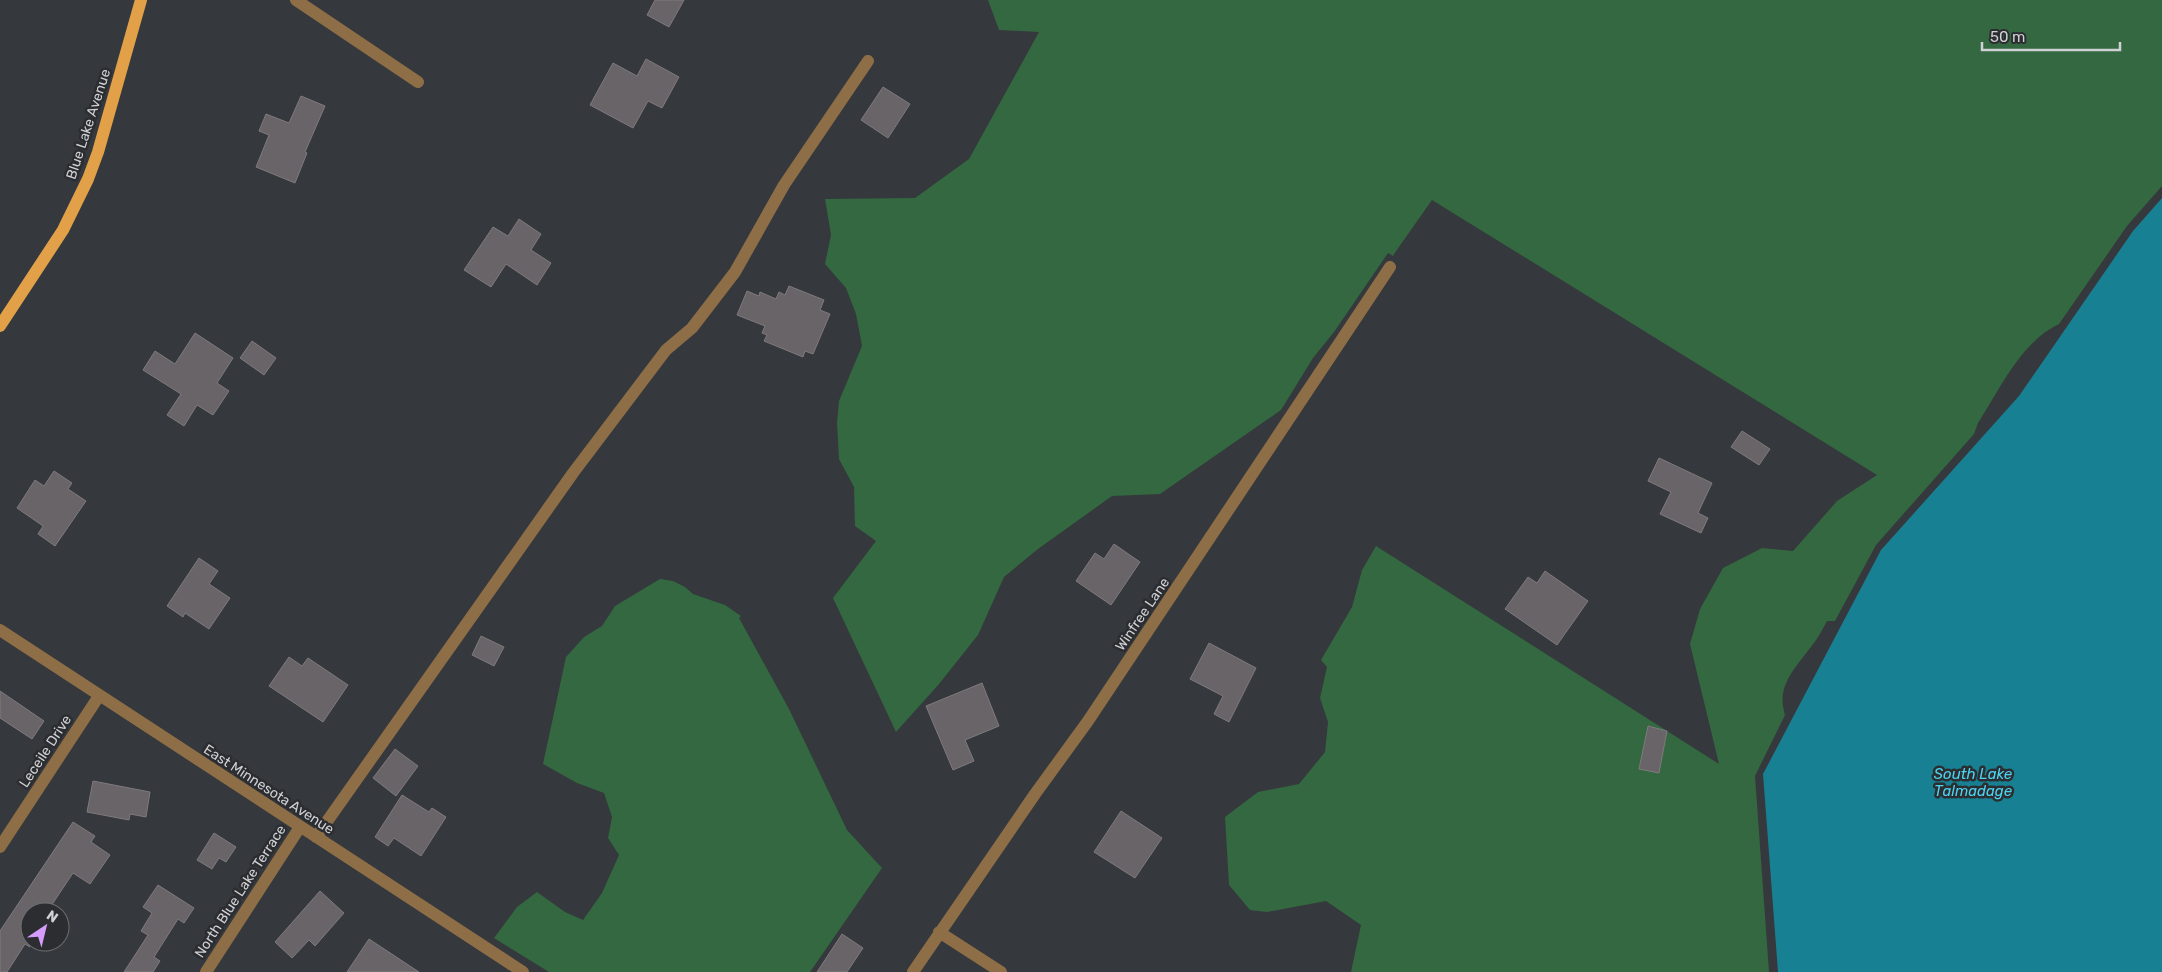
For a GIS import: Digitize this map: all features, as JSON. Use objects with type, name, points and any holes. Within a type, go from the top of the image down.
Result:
[{"type":"main road","name":"Blue Lake Avenue","points":[[0,326],[63,230],[88,179],[98,152],[141,0]]},
{"type":"street","points":[[296,0],[418,82]]},
{"type":"street","points":[[316,837],[573,474],[666,350],[692,328],[735,272],[784,185],[868,61]]},
{"type":"street","name":"Winfree Lane","points":[[913,972],[939,932],[1088,721],[1390,267]]},
{"type":"street","name":"East Minnesota Avenue","points":[[0,630],[523,972]]},
{"type":"street","name":"Leceile Drive","points":[[0,848],[99,696]]},
{"type":"street","name":"North Blue Lake Terrace","points":[[206,972],[300,827]]},
{"type":"street","points":[[939,932],[1001,972]]},
{"type":"green space","points":[[988,0],[2162,0],[2162,186],[2127,226],[2059,324],[2033,342],[2022,354],[2003,381],[1978,423],[1974,434],[1876,545],[1835,621],[1827,621],[1815,642],[1788,679],[1783,695],[1785,715],[1755,776],[1769,972],[1351,972],[1361,925],[1326,901],[1267,912],[1250,910],[1229,885],[1225,817],[1258,792],[1299,784],[1325,752],[1328,722],[1320,698],[1327,667],[1321,660],[1352,607],[1362,570],[1376,546],[1719,764],[1690,644],[1700,609],[1723,568],[1762,548],[1793,551],[1837,501],[1877,475],[1432,200],[1393,256],[1388,253],[1334,332],[1313,358],[1281,410],[1160,494],[1112,496],[1038,549],[1004,577],[978,635],[939,684],[896,732],[833,598],[876,541],[855,526],[854,487],[839,459],[837,423],[839,401],[862,346],[856,314],[846,288],[825,264],[831,235],[825,199],[915,198],[969,159],[1039,32],[999,30]]},
{"type":"green space","points":[[660,579],[673,581],[685,587],[693,594],[725,605],[741,616],[739,618],[789,709],[847,830],[882,868],[810,972],[549,972],[494,938],[517,907],[537,892],[565,912],[583,920],[602,893],[619,855],[608,838],[612,817],[604,793],[577,783],[543,764],[566,657],[584,637],[602,626],[615,606]]},
{"type":"water","name":"South Lake Talmadage","points":[[2162,198],[2162,972],[1778,972],[1763,774],[1881,550],[2019,396],[2133,231]]},
{"type":"building","points":[[655,0],[684,0],[669,27],[647,15]]},
{"type":"building","points":[[646,59],[679,77],[662,108],[648,101],[633,128],[590,105],[613,63],[637,76]]},
{"type":"building","points":[[883,87],[910,104],[888,138],[861,120]]},
{"type":"building","points":[[301,96],[325,106],[305,152],[307,153],[295,183],[256,167],[269,135],[259,131],[266,114],[289,123]]},
{"type":"building","points":[[519,219],[541,234],[531,250],[551,263],[537,285],[506,264],[491,287],[464,270],[493,227],[508,236]]},
{"type":"building","points":[[789,286],[824,300],[820,310],[830,314],[813,354],[805,351],[803,357],[764,341],[767,335],[762,333],[765,326],[737,315],[747,291],[759,296],[760,292],[776,299],[779,292],[785,295]]},
{"type":"building","points":[[195,333],[233,358],[217,383],[229,391],[213,415],[197,405],[184,426],[167,415],[181,394],[143,370],[155,351],[175,364]]},
{"type":"building","points":[[252,341],[276,358],[264,375],[240,358]]},
{"type":"building","points":[[1742,431],[1770,449],[1759,465],[1731,447]]},
{"type":"building","points":[[1659,458],[1712,483],[1698,513],[1708,518],[1701,533],[1660,514],[1671,492],[1648,481]]},
{"type":"building","points":[[54,471],[72,483],[68,489],[86,501],[55,546],[38,534],[43,526],[17,508],[35,480],[44,486]]},
{"type":"building","points":[[1114,544],[1140,562],[1111,605],[1076,581],[1095,553],[1104,559]]},
{"type":"building","points":[[199,558],[218,571],[209,584],[230,598],[209,629],[185,613],[183,617],[167,606]]},
{"type":"building","points":[[1545,571],[1588,601],[1557,645],[1505,609],[1528,577],[1537,583]]},
{"type":"building","points":[[481,636],[504,647],[494,666],[472,655]]},
{"type":"building","points":[[1209,643],[1256,668],[1229,722],[1214,714],[1223,696],[1190,679]]},
{"type":"building","points":[[289,657],[302,666],[308,658],[348,685],[323,722],[269,686]]},
{"type":"building","points":[[982,683],[999,726],[965,740],[974,761],[953,770],[926,706]]},
{"type":"building","points":[[0,691],[44,721],[32,739],[0,718]]},
{"type":"building","points":[[1648,726],[1667,731],[1659,773],[1639,769]]},
{"type":"building","points":[[395,749],[418,766],[396,796],[373,778]]},
{"type":"building","points":[[93,781],[150,792],[146,817],[130,814],[129,820],[87,812]]},
{"type":"building","points":[[402,795],[429,812],[432,808],[446,817],[421,856],[394,838],[388,846],[375,837]]},
{"type":"building","points":[[1121,811],[1162,838],[1135,878],[1094,852]]},
{"type":"building","points":[[73,822],[95,836],[91,842],[110,855],[90,884],[73,873],[54,902],[20,902],[20,952],[7,972],[0,972],[0,931]]},
{"type":"building","points":[[214,833],[236,847],[226,862],[219,858],[212,869],[197,860]]},
{"type":"building","points":[[158,885],[194,908],[184,923],[178,919],[154,957],[160,961],[153,972],[124,972],[148,935],[141,931],[152,913],[143,907]]},
{"type":"building","points":[[320,891],[344,913],[315,946],[309,940],[292,958],[275,942]]},
{"type":"building","points":[[842,934],[863,948],[847,972],[817,972]]},
{"type":"building","points":[[369,939],[419,972],[347,972]]}]
